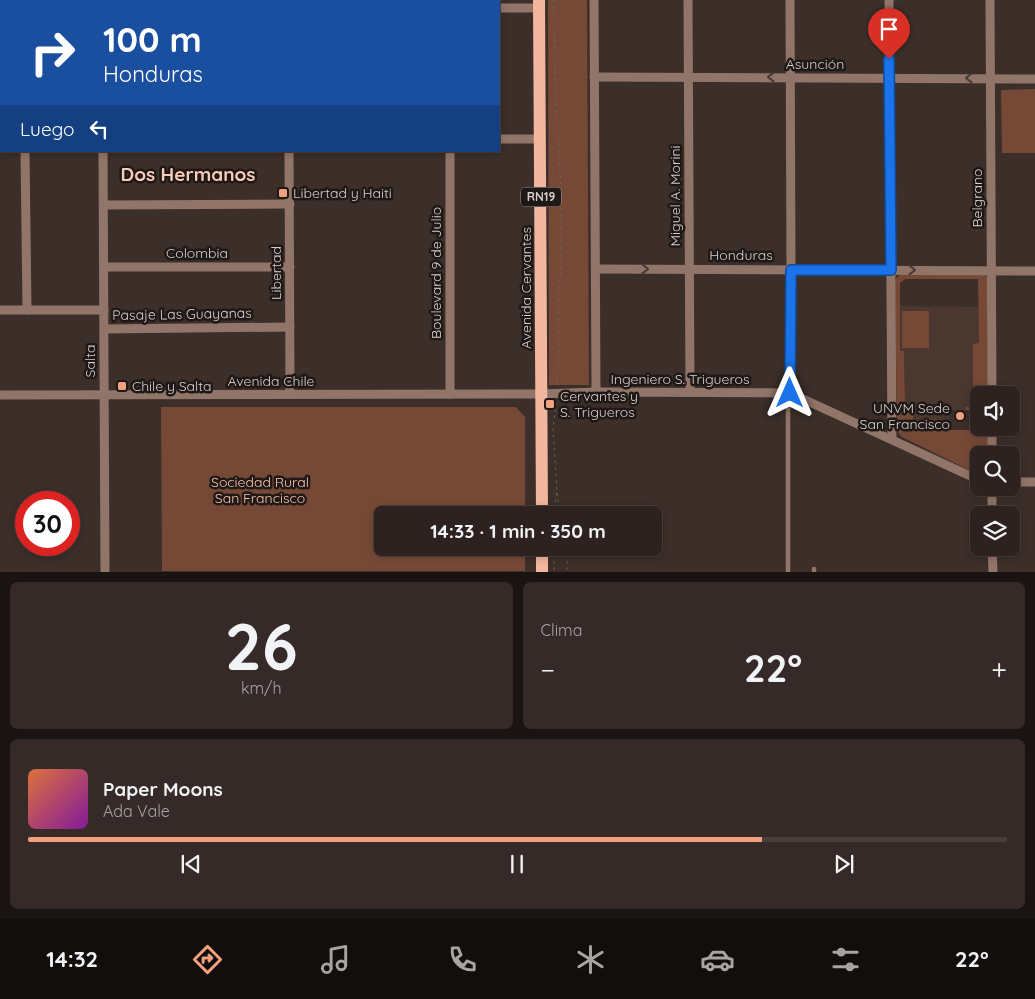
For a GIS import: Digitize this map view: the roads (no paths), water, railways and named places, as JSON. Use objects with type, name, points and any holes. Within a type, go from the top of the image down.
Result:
[{"type":"main road","name":"Avenida Cervantes","points":[[539,4],[542,506]]},
{"type":"main road","points":[[542,556],[542,572]]},
{"type":"street","points":[[594,0],[596,392]]},
{"type":"street","name":"Miguel A. Morini","points":[[688,0],[690,392]]},
{"type":"street","points":[[790,0],[790,393]]},
{"type":"street","points":[[888,0],[892,439]]},
{"type":"street","name":"Belgrano","points":[[990,0],[992,386]]},
{"type":"street","points":[[500,8],[539,4]]},
{"type":"street","name":"Asunción","points":[[594,77],[1035,79]]},
{"type":"street","points":[[500,140],[540,139]]},
{"type":"street","points":[[25,152],[26,310]]},
{"type":"street","name":"Salta","points":[[104,152],[105,572]]},
{"type":"street","name":"Libertad","points":[[289,152],[290,394]]},
{"type":"street","name":"Boulevard 9 de Julio","points":[[450,152],[450,394]]},
{"type":"street","points":[[104,205],[290,204]]},
{"type":"street","name":"Colombia","points":[[104,267],[290,267]]},
{"type":"street","name":"Honduras","points":[[596,269],[1035,270]]},
{"type":"street","points":[[0,310],[104,310]]},
{"type":"street","name":"Pasaje Las Guayanas","points":[[104,329],[290,327]]},
{"type":"street","name":"Ingeniero S. Trigueros","points":[[541,394],[596,392],[790,393],[970,476]]},
{"type":"street","name":"Avenida Chile","points":[[0,395],[541,394]]},
{"type":"street","points":[[1020,482],[1035,482]]},
{"type":"street","points":[[992,556],[992,572]]},
{"type":"lane","points":[[788,572],[788,406],[790,393]]},
{"type":"place","name":"Libertad y Haiti","points":[[283,193]]},
{"type":"place","name":"Chile y Salta","points":[[122,386]]},
{"type":"place","name":"Cervantes y S. Trigueros","points":[[550,404]]},
{"type":"place","name":"UNVM Sede San Francisco","points":[[960,416]]},
{"type":"district","name":"Dos Hermanos","points":[[188,174]]},
{"type":"park label","name":"Sociedad Rural San Francisco","points":[[260,490]]}]
